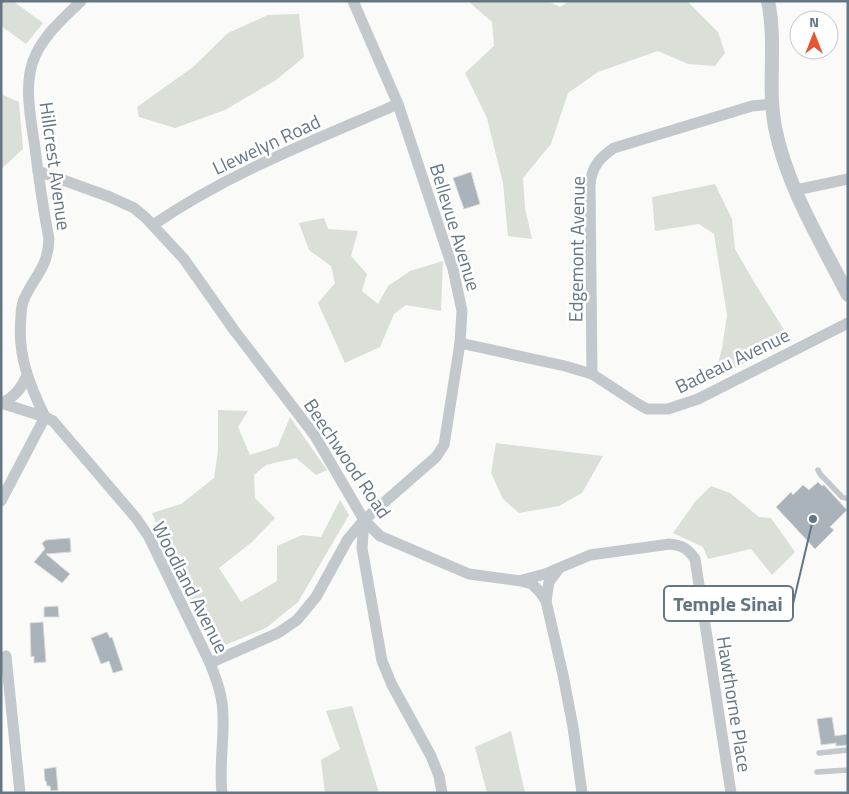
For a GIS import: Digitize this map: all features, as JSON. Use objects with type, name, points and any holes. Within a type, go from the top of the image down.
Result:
[{"type":"street","name":"Hillcrest Avenue","points":[[45,417],[27,375],[20,348],[22,307],[25,296],[45,265],[49,239],[30,117],[30,70],[36,54],[44,42],[81,1]]},
{"type":"street","name":"Bellevue Avenue","points":[[210,664],[278,633],[296,620],[313,601],[342,548],[364,520],[436,457],[444,445],[460,343],[462,311],[453,269],[398,104],[353,1]]},
{"type":"street","points":[[768,1],[773,42],[773,104],[780,147],[796,190],[848,295]]},
{"type":"street","name":"Llewelyn Road","points":[[153,225],[184,204],[240,173],[398,104]]},
{"type":"street","name":"Edgemont Avenue","points":[[592,374],[590,186],[593,170],[598,161],[614,148],[752,106],[773,104]]},
{"type":"street","name":"Beechwood Road","points":[[38,171],[110,197],[134,208],[153,225],[184,260],[234,330],[315,436],[346,486],[364,520],[380,536],[469,574],[521,580],[532,584],[546,601]]},
{"type":"street","points":[[796,190],[848,179]]},
{"type":"street","name":"Badeau Avenue","points":[[460,343],[565,366],[592,374],[638,404],[656,410],[668,409],[698,399],[848,323]]},
{"type":"street","points":[[2,403],[16,395],[27,375]]},
{"type":"street","name":"Woodland Avenue","points":[[2,403],[45,417],[59,427],[136,518],[149,537],[218,683],[222,707],[220,764],[222,793]]},
{"type":"street","points":[[1,501],[45,417]]},
{"type":"street","points":[[364,520],[362,548],[382,661],[392,685],[431,756],[439,776],[442,793]]},
{"type":"street","name":"Hawthorne Place","points":[[521,580],[558,570],[590,556],[670,544],[681,545],[689,551],[695,559],[731,793]]},
{"type":"street","points":[[558,570],[549,582],[546,601],[568,701],[582,793]]},
{"type":"street","points":[[6,656],[6,724],[20,793]]},
{"type":"lane","points":[[818,470],[842,497],[848,498]]},
{"type":"lane","points":[[819,753],[848,750]]},
{"type":"lane","points":[[817,772],[848,770]]},
{"type":"shaded area","points":[[1,1],[13,1],[43,23],[26,44],[1,26]]},
{"type":"shaded area","points":[[468,1],[548,1],[560,7],[569,1],[687,1],[718,32],[725,53],[715,66],[688,64],[658,51],[598,72],[568,93],[551,144],[523,178],[525,208],[532,239],[508,236],[503,183],[487,118],[465,73],[494,46],[492,22]]},
{"type":"shaded area","points":[[299,14],[304,57],[276,80],[225,110],[175,128],[139,117],[137,107],[193,67],[228,33],[268,15]]},
{"type":"shaded area","points":[[1,94],[19,102],[23,149],[1,169]]},
{"type":"shaded area","points":[[715,184],[732,219],[735,249],[790,339],[714,379],[722,348],[727,315],[714,234],[699,224],[655,231],[652,197]]},
{"type":"shaded area","points":[[324,218],[328,229],[358,231],[351,256],[367,274],[362,291],[378,304],[388,286],[410,271],[443,261],[441,311],[406,305],[394,314],[380,347],[345,363],[318,303],[335,283],[331,266],[309,250],[299,223]]},
{"type":"shaded area","points":[[218,410],[248,411],[238,427],[250,455],[278,446],[290,417],[327,470],[316,475],[296,458],[266,465],[254,475],[255,498],[275,518],[252,542],[219,568],[241,602],[277,581],[277,546],[302,535],[321,537],[340,500],[349,515],[298,602],[266,628],[216,649],[182,582],[152,513],[181,504],[214,478],[218,451]]},
{"type":"shaded area","points":[[496,443],[603,456],[582,493],[559,506],[519,513],[503,499],[491,473]]},
{"type":"shaded area","points":[[711,486],[730,493],[759,517],[771,518],[795,552],[772,575],[751,549],[708,559],[703,547],[673,533],[695,502]]},
{"type":"shaded area","points":[[352,706],[379,793],[325,793],[321,760],[340,749],[326,711]]},
{"type":"shaded area","points":[[511,731],[525,793],[487,793],[475,747]]},
{"type":"building","points":[[471,172],[480,204],[464,209],[453,178]]},
{"type":"building","points":[[818,482],[822,486],[824,485],[847,510],[830,527],[834,530],[815,549],[776,507],[791,492],[793,495],[803,485],[809,490]]},
{"type":"building","points":[[70,538],[71,552],[46,554],[70,574],[62,583],[34,562],[45,549],[42,543],[46,540]]},
{"type":"building","points":[[58,606],[59,617],[44,617],[44,607]]},
{"type":"building","points":[[43,622],[46,662],[34,663],[34,656],[31,657],[30,623]]},
{"type":"building","points":[[107,632],[110,638],[112,637],[123,670],[113,673],[109,661],[101,664],[91,638]]},
{"type":"building","points":[[832,717],[835,736],[848,734],[848,745],[836,746],[836,743],[821,745],[817,719]]},
{"type":"building","points":[[56,767],[58,790],[51,791],[50,786],[47,786],[45,781],[44,769]]},
{"type":"place","name":"Temple Sinai","points":[[813,519]]}]
